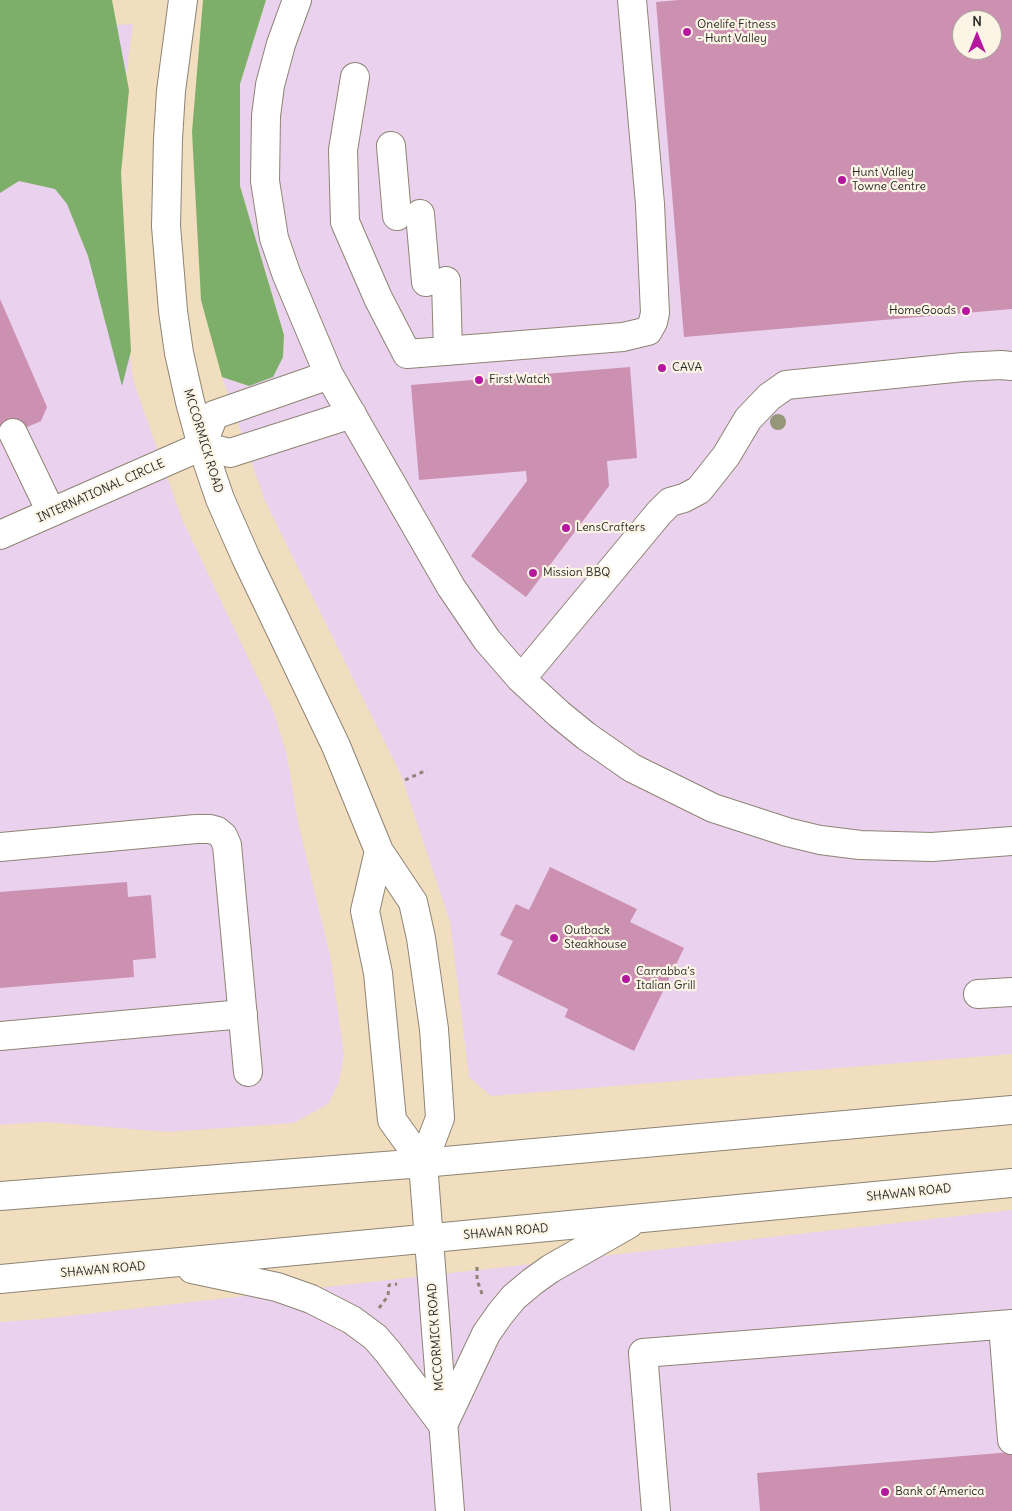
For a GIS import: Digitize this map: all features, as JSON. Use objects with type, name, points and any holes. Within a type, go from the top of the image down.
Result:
[{"type":"main road","name":"MCCORMICK ROAD","points":[[183,0],[171,91],[166,226],[168,269],[179,353],[190,402],[202,446],[223,506],[336,746],[379,850],[413,902],[427,976],[434,1029],[440,1118],[422,1163],[450,1511]]},
{"type":"main road","points":[[297,0],[281,44],[270,85],[266,116],[265,181],[274,238],[286,274],[329,375],[451,587],[487,640],[521,679],[572,725],[632,768],[713,808],[752,822],[820,840],[860,845],[932,847],[1012,841]]},
{"type":"main road","points":[[355,77],[343,150],[345,222],[378,298],[408,354],[623,337],[648,331],[655,313],[650,204],[632,0]]},
{"type":"main road","points":[[391,146],[408,215],[436,281],[448,351]]},
{"type":"main road","points":[[521,679],[658,513],[670,502],[684,498],[699,490],[726,456],[748,419],[770,397],[786,385],[963,367],[1012,366]]},
{"type":"main road","points":[[329,375],[214,415],[202,446],[230,454],[352,414]]},
{"type":"main road","points":[[13,433],[51,512]]},
{"type":"main road","name":"INTERNATIONAL CIRCLE","points":[[0,535],[202,446]]},
{"type":"main road","points":[[0,848],[196,829],[217,831],[223,836],[227,846],[248,1072]]},
{"type":"main road","points":[[379,850],[365,911],[378,974],[392,1120],[422,1163]]},
{"type":"main road","points":[[978,994],[1012,992]]},
{"type":"main road","points":[[0,1036],[243,1014]]},
{"type":"main road","points":[[0,1196],[422,1163],[1012,1110]]},
{"type":"main road","name":"SHAWAN ROAD","points":[[0,1280],[1012,1183]]},
{"type":"main road","points":[[166,1264],[277,1287],[311,1299],[352,1320],[375,1337],[388,1352],[443,1425],[486,1334],[514,1297],[550,1269],[640,1219]]},
{"type":"main road","points":[[656,1511],[643,1353],[1007,1324],[1012,1440]]},
{"type":"path","points":[[405,780],[427,770]]},
{"type":"path","points":[[476,1267],[477,1280],[482,1291],[481,1299]]},
{"type":"path","points":[[470,1280],[477,1280]]},
{"type":"path","points":[[377,1310],[388,1296],[389,1285],[397,1284]]},
{"type":"shaded area","points":[[266,0],[1012,0],[1012,1054],[491,1096],[469,1077],[450,921],[401,775],[265,501],[222,377],[249,386],[283,357],[284,335],[240,186],[240,84]]},
{"type":"shaded area","points":[[133,24],[117,142],[116,238],[133,380],[182,519],[273,710],[287,755],[298,823],[330,955],[344,1055],[339,1082],[328,1104],[294,1123],[168,1132],[45,1122],[0,1125],[0,33]]},
{"type":"shaded area","points":[[1012,1210],[1012,1511],[0,1511],[0,1322],[41,1319]]},
{"type":"green space","points":[[0,0],[112,0],[129,90],[121,173],[131,351],[122,386],[88,256],[67,204],[55,189],[19,181],[0,193]]},
{"type":"green space","points":[[203,0],[266,0],[240,84],[240,186],[284,335],[283,357],[273,377],[249,386],[222,377],[201,300],[192,132]]},
{"type":"building","name":"Hunt Valley Towne Centre","points":[[679,0],[1012,0],[1012,309],[684,337],[656,2]]},
{"type":"building","points":[[0,299],[47,407],[41,421],[0,439]]},
{"type":"building","points":[[630,367],[637,458],[607,461],[609,486],[526,597],[471,556],[527,481],[526,471],[419,480],[411,385]]},
{"type":"building","points":[[550,867],[637,909],[630,922],[684,948],[634,1051],[565,1017],[568,1009],[497,974],[513,941],[500,935],[516,904],[529,910]]},
{"type":"building","points":[[127,882],[128,897],[151,895],[156,958],[133,960],[134,977],[0,988],[0,892]]},
{"type":"building","name":"Bank of America","points":[[1012,1452],[1012,1511],[760,1511],[757,1473]]},
{"type":"place","name":"Onelife Fitness - Hunt Valley","points":[[687,32]]},
{"type":"place","name":"Hunt Valley Towne Centre","points":[[842,180]]},
{"type":"place","name":"HomeGoods","points":[[966,311]]},
{"type":"place","name":"CAVA","points":[[662,368]]},
{"type":"place","name":"First Watch","points":[[479,380]]},
{"type":"place","name":"LensCrafters","points":[[566,528]]},
{"type":"place","name":"Mission BBQ","points":[[533,573]]},
{"type":"place","name":"Outback Steakhouse","points":[[554,938]]},
{"type":"place","name":"Carrabba's Italian Grill","points":[[626,979]]},
{"type":"place","name":"Bank of America","points":[[885,1492]]}]
